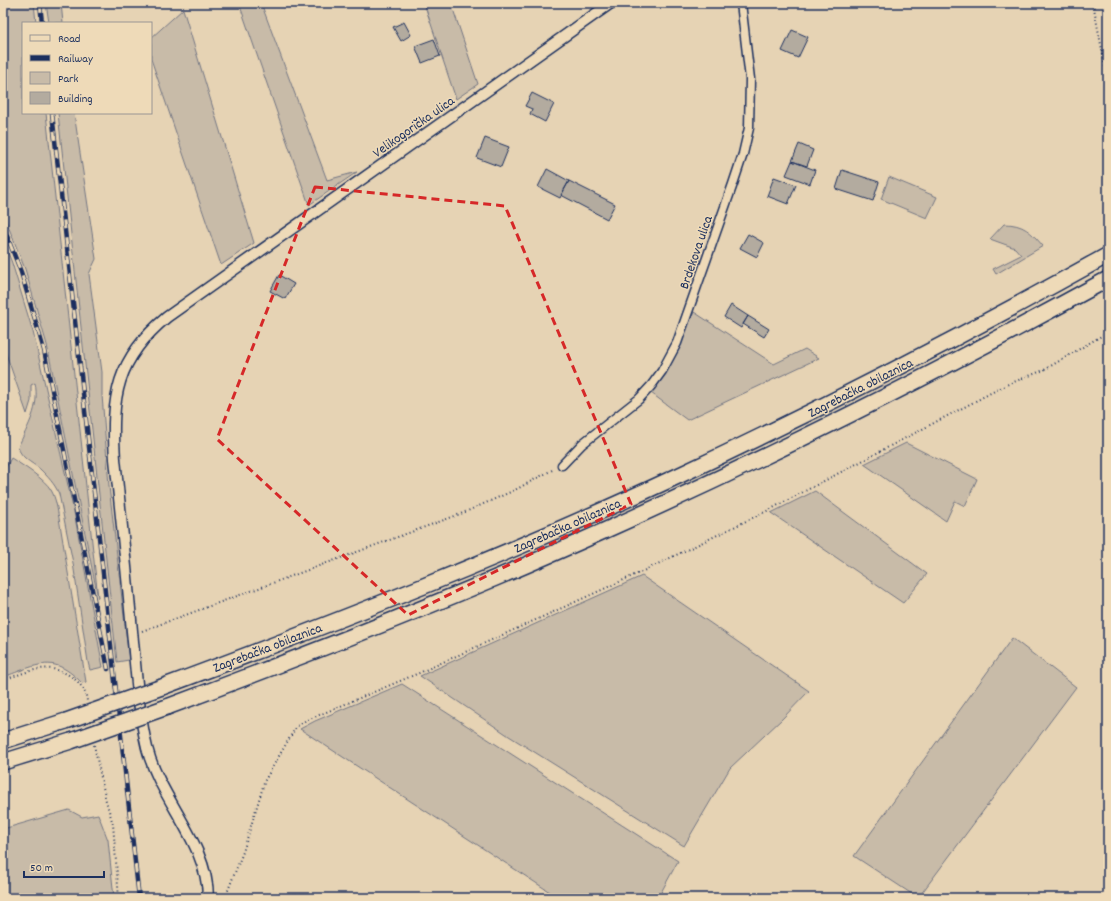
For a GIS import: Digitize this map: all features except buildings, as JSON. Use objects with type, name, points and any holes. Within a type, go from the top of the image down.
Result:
[{"type":"highway","name":"Zagrebačka obilaznica","points":[[3,741],[66,721],[256,652],[421,587],[580,520],[768,433],[920,357],[1000,315],[1108,255]]},
{"type":"highway","name":"Zagrebačka obilaznica","points":[[3,762],[71,741],[167,707],[345,640],[529,564],[681,496],[894,392],[1009,333],[1108,279]]},
{"type":"street","name":"Velikogorička ulica","points":[[208,898],[206,880],[198,852],[167,796],[150,760],[145,739],[135,674],[113,430],[116,393],[130,358],[151,330],[167,317],[611,3]]},
{"type":"street","name":"Brdekova ulica","points":[[562,465],[582,444],[640,398],[662,371],[677,343],[743,154],[748,128],[750,79],[742,3]]},
{"type":"path","points":[[1093,3],[1108,81]]},
{"type":"path","points":[[225,898],[242,852],[265,780],[296,726],[528,624],[639,573],[769,510],[1006,385],[1044,370],[1108,332]]},
{"type":"path","points":[[132,635],[463,512],[515,490],[562,465]]},
{"type":"path","points":[[3,680],[31,671],[56,668],[65,672],[80,683],[85,691],[88,706]]},
{"type":"path","points":[[94,745],[106,801],[113,824],[120,898]]},
{"type":"highlighted area","points":[[315,187],[505,206],[631,504],[408,615],[217,439]]},
{"type":"green space","points":[[3,3],[34,3],[36,22],[22,22],[22,114],[46,114],[98,598],[47,345],[25,269],[3,213]]},
{"type":"green space","points":[[46,3],[61,3],[63,22],[49,22]]},
{"type":"green space","points":[[239,3],[261,3],[327,180],[357,172],[309,205]]},
{"type":"green space","points":[[424,3],[451,3],[478,84],[456,99]]},
{"type":"green space","points":[[183,9],[254,243],[221,265],[152,62],[152,37]]},
{"type":"green space","points":[[58,114],[74,114],[96,259],[89,274],[102,372],[102,395],[109,486],[129,660],[117,662]]},
{"type":"green space","points":[[889,177],[937,197],[927,218],[881,199]]},
{"type":"green space","points":[[1004,224],[1022,227],[1035,237],[1043,246],[996,274],[993,269],[1021,255],[1015,248],[990,239]]},
{"type":"green space","points":[[3,240],[12,263],[33,332],[74,512],[103,667],[90,670],[73,563],[59,494],[40,469],[21,454],[18,447],[32,416],[36,400],[36,392],[35,383],[31,385],[31,401],[27,414],[3,345]]},
{"type":"green space","points":[[694,312],[774,364],[805,349],[819,358],[687,420],[651,393],[682,340]]},
{"type":"green space","points":[[906,443],[977,479],[965,506],[955,501],[946,521],[864,464]]},
{"type":"green space","points":[[11,458],[44,481],[54,496],[86,682],[82,683],[66,670],[49,664],[42,664],[3,677],[3,473]]},
{"type":"green space","points":[[815,491],[927,574],[903,603],[771,513]]},
{"type":"green space","points":[[642,576],[809,691],[782,719],[730,768],[684,846],[509,736],[420,676]]},
{"type":"green space","points":[[1012,638],[1076,687],[918,898],[854,856]]},
{"type":"green space","points":[[402,684],[678,861],[658,898],[559,898],[300,729],[315,721]]},
{"type":"green space","points":[[69,810],[82,817],[98,814],[108,840],[114,898],[3,898],[3,829]]},
{"type":"railway","points":[[40,3],[42,22]]},
{"type":"railway","points":[[52,114],[139,898]]},
{"type":"railway","points":[[3,226],[21,272],[44,350],[108,669]]}]
